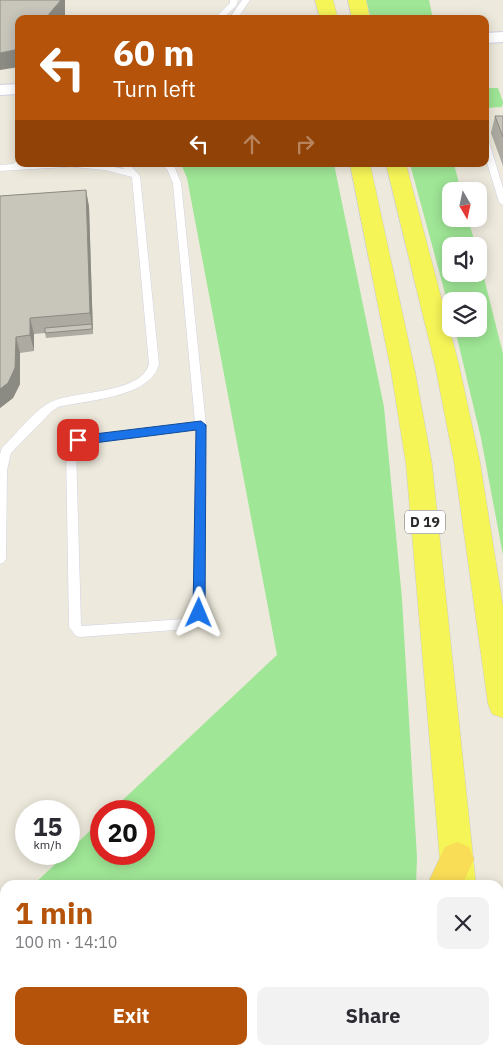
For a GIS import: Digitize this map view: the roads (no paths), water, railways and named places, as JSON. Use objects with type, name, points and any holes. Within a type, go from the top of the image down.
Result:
[{"type":"main road","name":"D 19","points":[[361,167],[404,371],[419,464],[453,876]]},
{"type":"main road","points":[[397,167],[447,365],[467,462],[503,704]]},
{"type":"street","points":[[489,38],[503,38]]},
{"type":"street","points":[[0,90],[15,89]]},
{"type":"lane","points":[[222,15],[234,0]]},
{"type":"lane","points":[[236,15],[246,0]]},
{"type":"lane","points":[[213,8],[227,10]]},
{"type":"lane","points":[[489,155],[503,202]]},
{"type":"lane","points":[[0,168],[15,165]]},
{"type":"lane","points":[[105,167],[136,176]]},
{"type":"lane","points":[[0,559],[3,458],[10,445],[48,408],[55,404],[119,390],[141,381],[152,371],[153,346],[138,186],[136,176],[127,167]]},
{"type":"lane","points":[[170,167],[177,183],[201,425],[199,613],[188,624],[80,632],[75,627],[71,446],[78,440],[201,425]]}]
